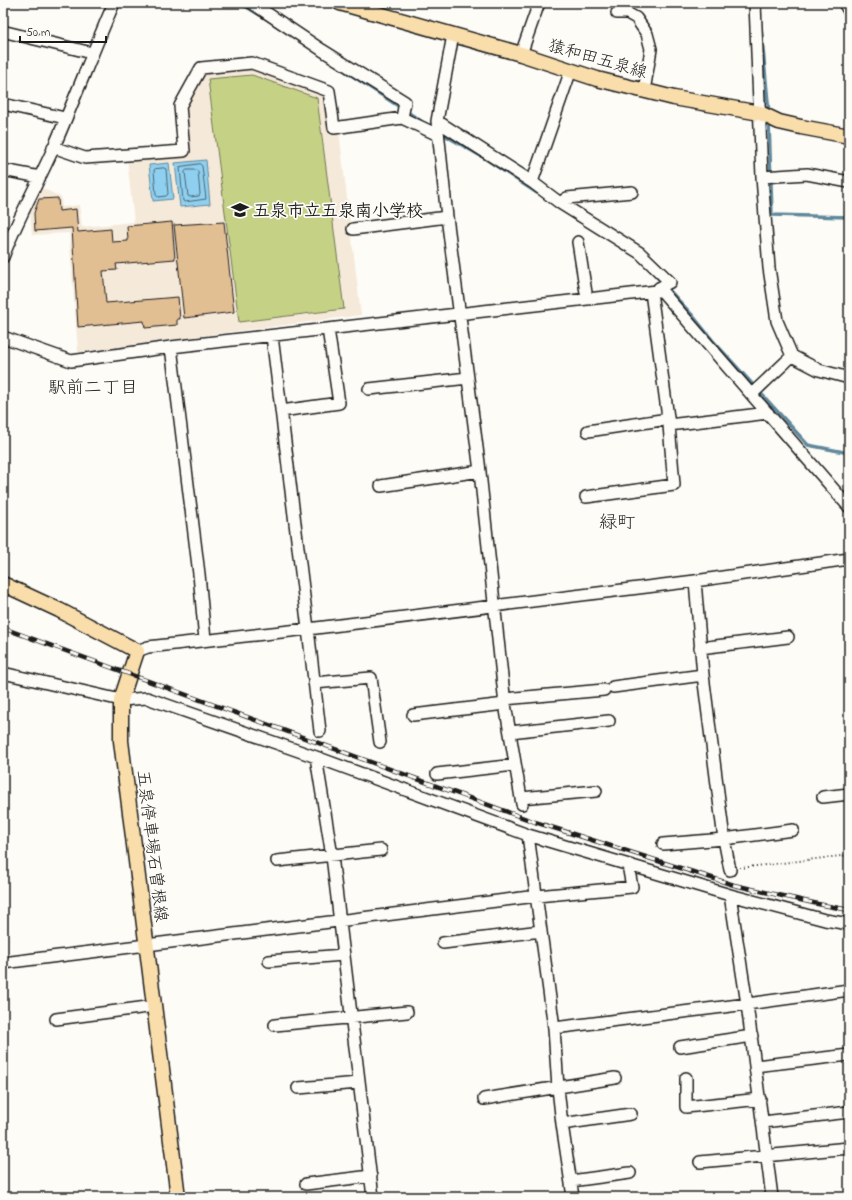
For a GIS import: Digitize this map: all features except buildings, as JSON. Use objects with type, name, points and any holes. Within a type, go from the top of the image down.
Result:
[{"type":"main road","name":"猿和田五泉線","points":[[340,3],[521,54],[597,79],[674,98],[760,113],[779,122],[849,136]]},
{"type":"main road","points":[[3,584],[59,610],[137,650]]},
{"type":"main road","name":"五泉停車場石曽根線","points":[[137,650],[122,700],[121,741],[178,1197]]},
{"type":"street","points":[[3,257],[8,231],[40,178],[114,3]]},
{"type":"street","points":[[252,3],[405,102],[402,118]]},
{"type":"street","points":[[521,54],[539,3]]},
{"type":"street","points":[[755,3],[762,177],[769,268],[776,314],[792,356],[819,370],[849,378]]},
{"type":"street","points":[[844,3],[849,11]]},
{"type":"street","points":[[616,13],[627,13],[636,18],[647,34],[651,49],[644,91]]},
{"type":"street","points":[[6,32],[92,53]]},
{"type":"street","points":[[453,35],[437,121],[438,135],[447,217],[480,471],[505,702],[521,801],[596,791]]},
{"type":"street","points":[[53,147],[85,158],[184,151],[180,106],[201,68],[252,63],[329,91],[334,128],[402,118],[438,135]]},
{"type":"street","points":[[532,182],[571,70]]},
{"type":"street","points":[[3,104],[65,118]]},
{"type":"street","points":[[3,336],[71,362],[171,347],[328,330],[655,290],[670,282],[640,253],[560,203],[532,182],[437,121]]},
{"type":"street","points":[[3,170],[40,178]]},
{"type":"street","points":[[762,177],[807,174],[849,182]]},
{"type":"street","points":[[560,203],[567,198],[632,192]]},
{"type":"street","points":[[353,229],[447,217]]},
{"type":"street","points":[[578,242],[587,299]]},
{"type":"street","points":[[655,290],[752,394],[849,507]]},
{"type":"street","points":[[586,497],[674,485],[655,290]]},
{"type":"street","points":[[281,411],[339,403],[328,330]]},
{"type":"street","points":[[272,336],[320,731]]},
{"type":"street","points":[[171,347],[199,574],[205,640]]},
{"type":"street","points":[[752,394],[792,356]]},
{"type":"street","points":[[369,389],[468,378]]},
{"type":"street","points":[[588,431],[768,413]]},
{"type":"street","points":[[381,486],[480,471]]},
{"type":"street","points":[[137,650],[148,646],[308,629],[695,581],[849,560]]},
{"type":"street","points":[[695,581],[703,675],[724,839],[730,870]]},
{"type":"street","points":[[700,648],[788,637]]},
{"type":"street","points":[[3,673],[122,700],[146,698],[316,757],[528,835],[730,895],[825,920],[849,924]]},
{"type":"street","points":[[412,715],[703,675]]},
{"type":"street","points":[[314,683],[371,678],[380,742]]},
{"type":"street","points":[[510,732],[609,720]]},
{"type":"street","points":[[316,757],[332,856],[373,1197]]},
{"type":"street","points":[[437,774],[515,765]]},
{"type":"street","points":[[823,797],[849,794]]},
{"type":"street","points":[[663,844],[724,839],[793,830]]},
{"type":"street","points":[[528,835],[554,1028],[562,1124],[573,1197]]},
{"type":"street","points":[[277,861],[381,850]]},
{"type":"street","points":[[3,962],[537,896],[632,887],[628,865]]},
{"type":"street","points":[[730,895],[752,1036],[772,1197]]},
{"type":"street","points":[[443,943],[541,931]]},
{"type":"street","points":[[269,961],[343,955]]},
{"type":"street","points":[[554,1028],[849,990]]},
{"type":"street","points":[[56,1018],[155,1006]]},
{"type":"street","points":[[275,1025],[407,1012]]},
{"type":"street","points":[[680,1046],[752,1036]]},
{"type":"street","points":[[755,1066],[849,1054]]},
{"type":"street","points":[[484,1099],[615,1078]]},
{"type":"street","points":[[686,1078],[686,1107],[760,1099]]},
{"type":"street","points":[[298,1088],[359,1083]]},
{"type":"street","points":[[763,1122],[849,1112]]},
{"type":"street","points":[[562,1124],[631,1114]]},
{"type":"street","points":[[700,1162],[849,1148]]},
{"type":"street","points":[[571,1181],[630,1173]]},
{"type":"street","points":[[306,1184],[370,1176]]},
{"type":"path","points":[[730,870],[849,855]]},
{"type":"shaded area","name":"五泉市立五泉南小学校","points":[[251,69],[319,92],[326,102],[339,131],[361,315],[78,352],[69,233],[32,235],[30,213],[42,188],[61,197],[62,207],[79,205],[82,227],[134,222],[127,159],[190,154],[185,106],[204,73]]},
{"type":"green space","points":[[252,75],[317,98],[344,309],[239,322],[208,79]]},
{"type":"water","points":[[206,160],[210,204],[180,207],[175,163]]},
{"type":"water","points":[[169,163],[173,199],[153,201],[149,165]]},
{"type":"waterway","points":[[240,3],[260,15]]},
{"type":"waterway","points":[[761,28],[769,113]]},
{"type":"waterway","points":[[342,69],[421,121]]},
{"type":"waterway","points":[[769,121],[772,215],[849,217]]},
{"type":"waterway","points":[[441,133],[486,159],[537,193]]},
{"type":"waterway","points":[[656,276],[808,445],[849,453]]},
{"type":"railway","points":[[3,628],[535,822],[734,885],[849,910]]},
{"type":"place","name":"五泉市立五泉南小学校","points":[[240,210]]},
{"type":"district","name":"駅前二丁目","points":[[93,387]]},
{"type":"district","name":"緑町","points":[[617,522]]}]
